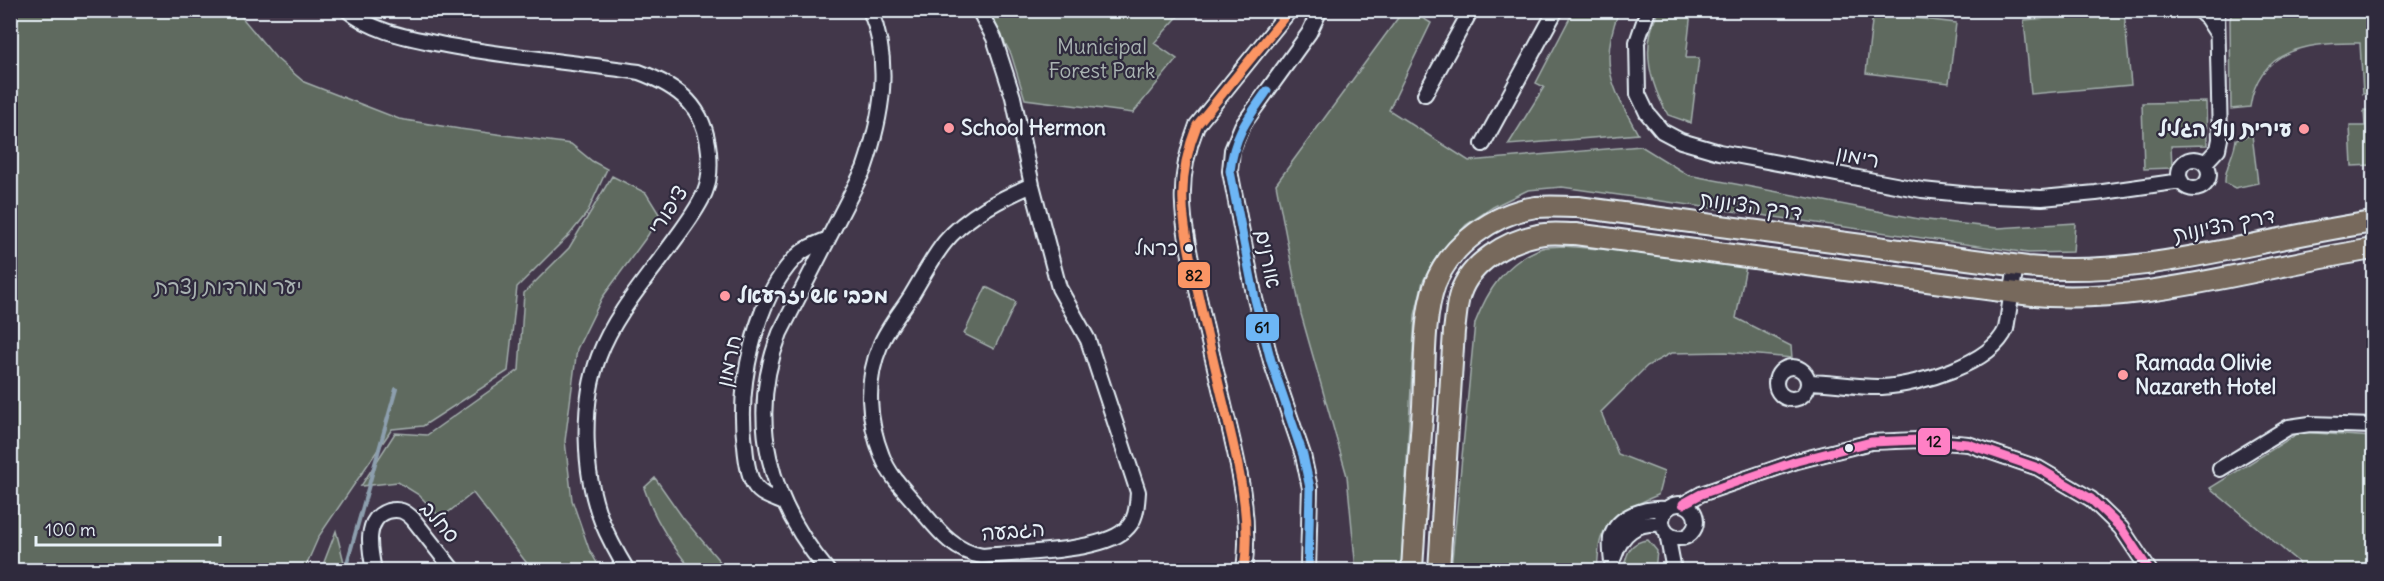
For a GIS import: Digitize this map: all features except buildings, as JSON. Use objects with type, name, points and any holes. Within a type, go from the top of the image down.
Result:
[{"type":"highway","name":"דרך הציונות","points":[[1412,570],[1427,329],[1434,285],[1444,265],[1456,250],[1495,221],[1534,208],[1578,207],[2016,266],[2080,270],[2129,267],[2373,222]]},
{"type":"highway","points":[[1439,570],[1457,309],[1460,294],[1475,269],[1508,245],[1539,234],[1575,234],[2013,292],[2070,297],[2133,294],[2373,250]]},
{"type":"street","name":"ציפורי","points":[[347,10],[357,19],[375,28],[402,36],[465,49],[639,72],[660,80],[680,92],[697,110],[708,134],[710,163],[705,191],[689,219],[616,321],[599,356],[591,383],[586,418],[586,453],[593,490],[601,521],[627,570]]},
{"type":"street","name":"חרמון","points":[[827,570],[798,532],[782,502],[771,472],[765,440],[765,380],[780,333],[864,169],[880,113],[883,83],[880,46],[870,10]]},
{"type":"street","name":"הגבעה","points":[[979,10],[994,38],[1013,97],[1032,185],[1059,288],[1088,340],[1138,492],[1133,521],[1125,531],[1092,544],[982,556],[967,554],[950,543],[892,474],[882,457],[872,421],[869,396],[871,373],[880,345],[946,241],[969,221],[992,206],[1032,185]]},
{"type":"street","points":[[1244,570],[1246,515],[1238,461],[1204,324],[1187,242],[1182,207],[1183,172],[1188,147],[1197,125],[1290,10]]},
{"type":"street","name":"אורנים","points":[[1308,570],[1310,488],[1303,455],[1271,362],[1255,299],[1230,171],[1232,150],[1242,126],[1309,33],[1320,10]]},
{"type":"street","points":[[1425,94],[1471,10]]},
{"type":"street","points":[[1483,144],[1556,10]]},
{"type":"street","name":"רימון","points":[[1648,10],[1637,42],[1638,94],[1647,113],[1662,131],[1681,141],[1719,152],[1911,188],[1972,195],[2042,198],[2181,181]]},
{"type":"street","points":[[2198,10],[2207,18],[2216,33]]},
{"type":"street","points":[[2205,163],[2218,149],[2220,139],[2217,10]]},
{"type":"street","points":[[2197,159],[2205,163],[2210,175],[2205,185],[2193,190],[2181,181],[2179,171],[2185,162],[2197,159]]},
{"type":"street","name":"חרמון","points":[[782,502],[764,494],[754,485],[746,458],[742,428],[742,400],[747,367],[762,315],[778,283],[796,257],[808,248],[828,239]]},
{"type":"street","points":[[1808,382],[1883,387],[1909,383],[1946,372],[1982,356],[2002,338],[2013,292],[2016,266]]},
{"type":"street","points":[[2220,469],[2289,427],[2310,424],[2373,426]]},
{"type":"street","points":[[1683,504],[1701,494],[1797,461],[1871,442],[1919,440],[1968,444],[2038,468],[2091,499],[2121,528],[2149,570]]},
{"type":"street","points":[[1675,570],[1681,545],[1695,528],[1696,517],[1704,504],[1725,487]]},
{"type":"street","points":[[1675,570],[1662,518],[1667,509],[1676,504],[1683,504],[1691,508],[1696,517]]},
{"type":"street","points":[[1611,566],[1612,536],[1624,520],[1634,513],[1654,508],[1667,509]]},
{"type":"street","name":"סחלב","points":[[374,570],[370,536],[372,523],[379,514],[395,509],[406,512],[453,570]]},
{"type":"street","points":[[1611,566],[1618,544],[1634,528],[1647,523],[1664,529],[1677,538],[1688,536]]},
{"type":"green space","points":[[1574,10],[1619,11],[1609,46],[1611,75],[1621,102],[1638,134],[1508,145],[1544,87],[1536,83]]},
{"type":"green space","name":"יער מורדות נצרת","points":[[10,11],[238,11],[276,58],[304,82],[399,119],[571,144],[592,161],[607,169],[587,213],[570,234],[517,287],[508,371],[423,426],[392,429],[319,536],[304,570],[11,570]]},
{"type":"green space","name":"Municipal Forest Park","points":[[988,11],[1183,11],[1154,43],[1177,59],[1133,113],[1025,99],[1011,54]]},
{"type":"green space","points":[[1403,11],[1411,11],[1431,23],[1389,110],[1469,161],[1641,146],[1688,175],[1919,219],[1998,228],[2075,223],[2073,252],[2028,253],[1562,187],[1528,190],[1493,207],[1466,225],[1434,261],[1423,281],[1415,315],[1401,570],[1356,570],[1347,476],[1301,314],[1276,184]]},
{"type":"green space","points":[[1659,11],[1691,11],[1686,58],[1699,58],[1691,123],[1668,115],[1652,77],[1648,51],[1653,24]]},
{"type":"green space","points":[[2124,11],[2131,85],[2031,94],[2024,20]]},
{"type":"green space","points":[[2232,11],[2373,11],[2373,93],[2363,94],[2360,43],[2324,44],[2290,52],[2276,60],[2264,72],[2255,87],[2250,107],[2231,109],[2230,20]]},
{"type":"green space","points":[[1873,13],[1956,23],[1949,83],[1866,73]]},
{"type":"green space","points":[[2206,102],[2207,145],[2171,146],[2172,168],[2144,169],[2142,103]]},
{"type":"green space","points":[[2364,110],[2373,111],[2373,165],[2352,166],[2350,126],[2365,126]]},
{"type":"green space","points":[[2252,135],[2258,183],[2235,188],[2225,183],[2236,139]]},
{"type":"green space","points":[[612,176],[646,193],[659,214],[648,235],[602,298],[577,349],[565,441],[572,500],[589,549],[601,570],[532,570],[473,493],[441,518],[419,495],[398,482],[361,486],[395,433],[427,435],[519,370],[524,293],[569,248]]},
{"type":"green space","points":[[1563,246],[1747,261],[1736,318],[1791,346],[1792,358],[1726,352],[1671,353],[1647,366],[1601,412],[1618,454],[1664,472],[1658,495],[1623,512],[1603,533],[1597,570],[1451,570],[1475,323],[1492,289],[1516,262],[1539,249]]},
{"type":"green space","points":[[986,287],[1016,302],[994,349],[964,334]]},
{"type":"green space","points":[[2300,432],[2373,437],[2373,566],[2361,570],[2301,570],[2297,561],[2210,488]]},
{"type":"green space","points":[[655,478],[683,518],[727,570],[692,570],[671,542],[648,499],[644,488]]},
{"type":"green space","points":[[336,531],[346,570],[321,570]]},
{"type":"green space","points":[[1648,540],[1657,551],[1655,570],[1623,570],[1630,549],[1637,543]]},
{"type":"waterway","points":[[345,570],[396,389]]},
{"type":"transit line","name":"82","points":[[1244,570],[1246,528],[1242,487],[1191,259],[1184,220],[1183,184],[1185,165],[1197,125],[1290,10]]},
{"type":"transit line","name":"61","points":[[1267,91],[1238,138],[1230,171],[1255,299],[1271,361],[1303,455],[1310,488],[1308,570]]},
{"type":"transit line","name":"12","points":[[1683,504],[1701,494],[1797,461],[1871,442],[1919,440],[1968,444],[2038,468],[2091,499],[2121,528],[2149,570]]},
{"type":"place","name":"School Hermon","points":[[949,128]]},
{"type":"place","name":"עירית נוף הגליל","points":[[2304,129]]},
{"type":"place","name":"כרמל","points":[[1189,248]]},
{"type":"place","name":"מכבי אש יזרעאל","points":[[725,296]]},
{"type":"place","name":"Ramada Olivie Nazareth Hotel","points":[[2123,375]]}]
